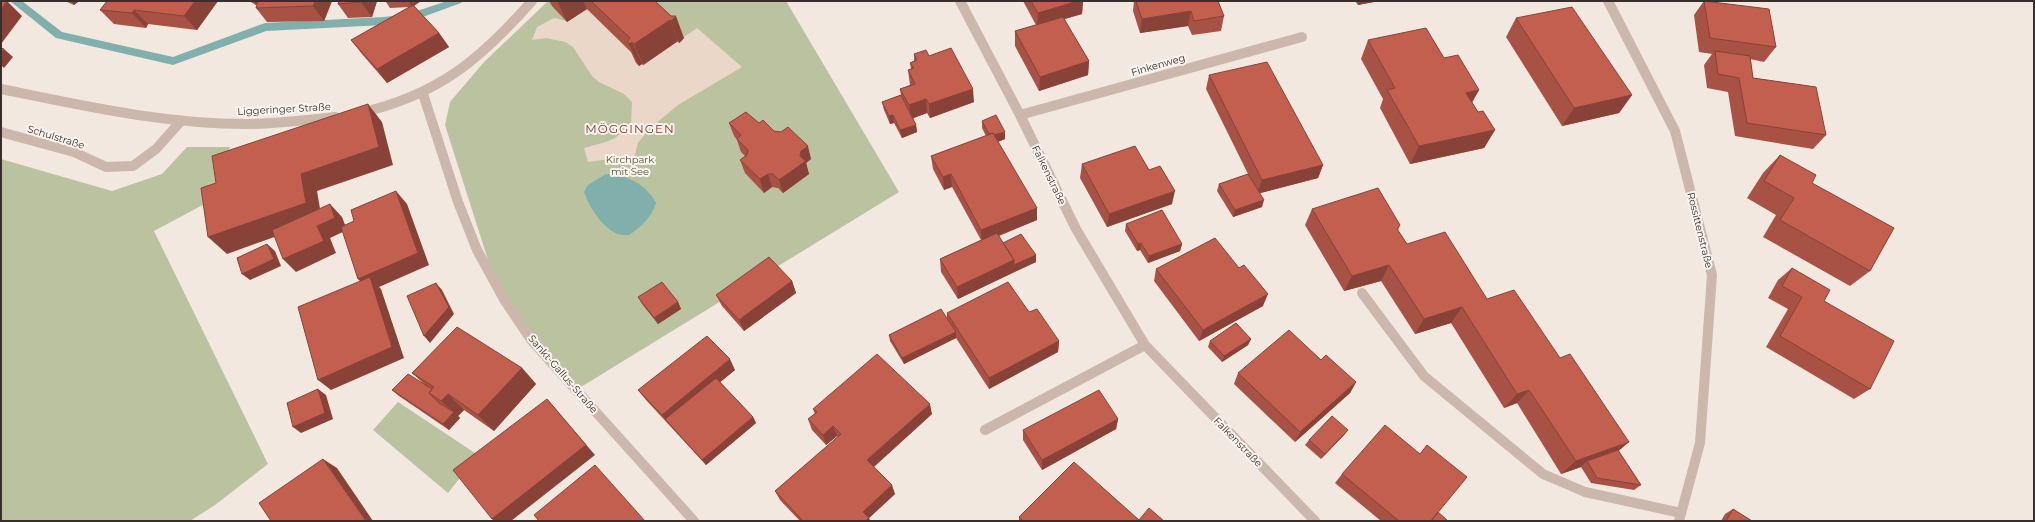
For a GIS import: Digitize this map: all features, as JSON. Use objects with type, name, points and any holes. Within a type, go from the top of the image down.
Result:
[{"type":"street","name":"Liggeringer Straße","points":[[1,89],[180,121],[227,123],[271,122],[321,120],[346,116],[370,112],[423,94],[455,76],[475,60],[513,24],[532,1]]},
{"type":"street","name":"Falkenstraße","points":[[960,1],[1020,115],[1076,229],[1145,345],[1315,521]]},
{"type":"street","name":"Rossittenstraße","points":[[1608,1],[1675,131],[1712,275],[1700,443],[1680,517]]},
{"type":"street","name":"Finkenweg","points":[[1020,115],[1302,37]]},
{"type":"street","name":"Sankt-Gallus-Straße","points":[[423,94],[458,202],[474,243],[492,280],[501,292],[505,301],[532,341],[694,521]]},
{"type":"street","name":"Schulstraße","points":[[1,132],[74,152],[106,167],[133,166],[156,149],[180,121]]},
{"type":"street","points":[[1362,293],[1424,376],[1543,474],[1586,492],[1680,517]]},
{"type":"street","points":[[985,430],[1145,345]]},
{"type":"green space","name":"Kirchpark mit See","points":[[548,1],[786,1],[899,192],[576,390],[496,285],[445,125],[450,102],[484,62]]},
{"type":"green space","points":[[187,147],[230,147],[214,199],[154,231],[268,464],[215,505],[190,521],[1,521],[1,159],[112,191],[162,174]]},
{"type":"green space","points":[[398,402],[478,455],[448,493],[373,430]]},
{"type":"shaded area","points":[[587,9],[644,65],[678,41],[679,43],[683,41],[681,39],[697,28],[742,67],[678,105],[649,129],[638,143],[635,155],[632,159],[622,162],[603,160],[588,162],[584,148],[615,138],[631,123],[632,102],[624,94],[599,82],[592,76],[573,47],[565,42],[546,38],[532,40],[537,27],[554,18],[567,21]]},
{"type":"water","points":[[606,174],[621,176],[635,182],[647,191],[656,203],[652,213],[646,221],[629,235],[621,235],[611,231],[593,210],[584,192],[588,185]]},
{"type":"building","points":[[1,1],[7,1],[1,9]]},
{"type":"building","points":[[107,1],[195,1],[184,16],[134,10],[132,13],[100,10]]},
{"type":"building","points":[[258,1],[315,1],[313,6],[256,8]]},
{"type":"building","points":[[339,1],[362,1],[338,4]]},
{"type":"building","points":[[591,1],[655,1],[671,16],[676,16],[671,21],[670,20],[634,44],[632,42],[629,44],[627,42],[630,38]]},
{"type":"building","points":[[1031,1],[1078,1],[1038,13]]},
{"type":"building","points":[[1136,1],[1218,1],[1224,16],[1194,21],[1191,11],[1142,19]]},
{"type":"building","points":[[1704,1],[1769,9],[1776,47],[1710,38]]},
{"type":"building","points":[[413,5],[439,33],[377,69],[351,40]]},
{"type":"building","points":[[1572,7],[1632,95],[1574,108],[1516,18]]},
{"type":"building","points":[[1063,17],[1089,61],[1040,77],[1015,31]]},
{"type":"building","points":[[1426,28],[1444,58],[1458,55],[1479,90],[1466,93],[1478,112],[1483,111],[1495,130],[1419,146],[1387,90],[1395,88],[1368,40]]},
{"type":"building","points":[[951,48],[973,89],[929,104],[926,99],[909,105],[900,89],[915,84],[908,70],[914,68],[910,63],[917,60],[914,54],[926,50],[929,56]]},
{"type":"building","points":[[1715,51],[1750,56],[1753,78],[1816,87],[1826,135],[1747,123],[1739,78],[1718,74]]},
{"type":"building","points":[[1267,62],[1323,165],[1262,180],[1209,75]]},
{"type":"building","points":[[901,95],[916,125],[900,130],[893,115],[889,116],[882,102]]},
{"type":"building","points":[[368,104],[379,147],[301,174],[306,203],[208,237],[201,188],[216,183],[212,156]]},
{"type":"building","points":[[746,112],[759,123],[763,120],[774,131],[781,132],[788,127],[808,146],[801,151],[800,156],[806,161],[779,180],[773,174],[768,174],[760,179],[740,160],[747,155],[748,150],[737,139],[741,135],[729,123]]},
{"type":"building","points":[[996,115],[1005,132],[994,135],[993,133],[989,134],[982,121]]},
{"type":"building","points":[[993,133],[1037,208],[981,230],[951,174],[943,177],[931,156]]},
{"type":"building","points":[[1135,146],[1149,170],[1160,166],[1175,191],[1109,214],[1082,164]]},
{"type":"building","points":[[1780,155],[1816,175],[1812,183],[1894,228],[1870,271],[1780,220],[1794,198],[1764,181]]},
{"type":"building","points":[[1248,174],[1264,200],[1235,210],[1219,184]]},
{"type":"building","points":[[1378,188],[1400,225],[1397,229],[1407,244],[1445,232],[1487,299],[1514,290],[1560,358],[1570,354],[1629,442],[1576,461],[1529,390],[1517,394],[1462,307],[1424,319],[1389,265],[1352,276],[1312,209]]},
{"type":"building","points":[[396,191],[418,253],[358,279],[341,227],[354,221],[351,210]]},
{"type":"building","points":[[330,204],[335,218],[317,226],[324,241],[283,259],[272,230]]},
{"type":"building","points":[[1162,210],[1182,244],[1149,256],[1141,243],[1138,244],[1126,224]]},
{"type":"building","points":[[997,233],[1014,260],[957,287],[940,259]]},
{"type":"building","points":[[1021,234],[1036,255],[1014,265],[1014,260],[1003,243]]},
{"type":"building","points":[[1215,238],[1239,268],[1244,265],[1268,294],[1203,330],[1156,269]]},
{"type":"building","points":[[267,244],[274,259],[242,274],[237,258]]},
{"type":"building","points":[[769,257],[792,281],[739,320],[716,295]]},
{"type":"building","points":[[1792,268],[1830,290],[1824,301],[1894,341],[1870,389],[1780,336],[1802,297],[1782,286]]},
{"type":"building","points":[[370,277],[392,347],[318,380],[298,307]]},
{"type":"building","points":[[662,282],[678,302],[654,318],[638,297]]},
{"type":"building","points":[[1008,282],[1029,312],[1037,309],[1059,341],[989,378],[947,313]]},
{"type":"building","points":[[436,283],[449,307],[424,336],[407,296]]},
{"type":"building","points":[[941,309],[956,332],[902,358],[889,335]]},
{"type":"building","points":[[1236,323],[1251,339],[1224,356],[1210,341]]},
{"type":"building","points":[[457,327],[522,368],[478,415],[448,394],[441,401],[429,393],[434,387],[412,373]]},
{"type":"building","points":[[1289,330],[1321,360],[1326,355],[1356,382],[1300,432],[1238,373]]},
{"type":"building","points":[[707,336],[730,359],[662,415],[638,390]]},
{"type":"building","points":[[877,354],[930,404],[867,460],[892,485],[863,512],[869,518],[865,521],[803,521],[775,491],[841,434],[833,426],[823,435],[808,419],[817,412],[813,409]]},
{"type":"building","points":[[408,374],[432,389],[429,393],[439,403],[454,412],[443,424],[392,390]]},
{"type":"building","points":[[716,378],[753,417],[702,460],[665,419]]},
{"type":"building","points":[[318,389],[325,413],[293,427],[287,403]]},
{"type":"building","points":[[1099,390],[1118,419],[1042,460],[1023,430]]},
{"type":"building","points":[[547,399],[586,445],[492,519],[453,470]]},
{"type":"building","points":[[1332,416],[1348,430],[1325,454],[1309,440]]},
{"type":"building","points":[[1385,425],[1420,454],[1427,445],[1467,477],[1431,521],[1399,521],[1342,474]]},
{"type":"building","points":[[1618,450],[1641,485],[1597,478],[1587,461]]},
{"type":"building","points":[[323,459],[366,521],[271,521],[259,503]]},
{"type":"building","points":[[1074,462],[1139,520],[1149,508],[1164,521],[1023,521],[1019,517]]},
{"type":"building","points":[[595,465],[645,521],[539,521],[534,515]]},
{"type":"building","points":[[1733,509],[1752,521],[1726,521]]},
{"type":"building","points":[[1438,512],[1448,521],[1431,521]]},
{"type":"waterway","points":[[15,1],[59,35],[173,61],[265,27],[384,21],[409,18],[458,1]]},
{"type":"district","name":"MÖGGINGEN","points":[[630,128]]}]
